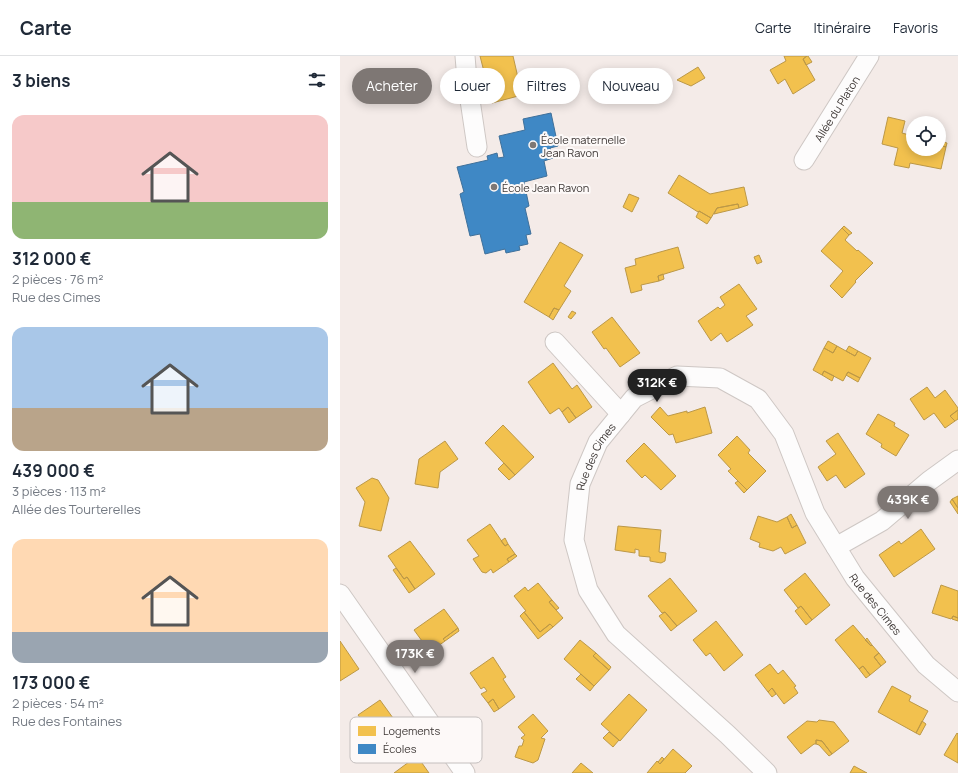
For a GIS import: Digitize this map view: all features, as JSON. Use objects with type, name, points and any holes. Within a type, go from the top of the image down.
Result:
[{"type":"street","points":[[465,56],[476,147]]},
{"type":"street","name":"Allée du Platon","points":[[804,160],[869,56]]},
{"type":"street","points":[[555,342],[621,414]]},
{"type":"street","name":"Rue des Cimes","points":[[767,773],[728,735],[616,634],[588,590],[574,540],[580,484],[598,442],[634,398],[677,376],[720,378],[758,399],[784,434],[815,513],[855,578],[926,665],[958,692]]},
{"type":"street","points":[[836,547],[882,521],[929,481],[958,460]]},
{"type":"street","points":[[340,594],[426,717]]},
{"type":"street","points":[[458,763],[465,773]]},
{"type":"building: Logements","points":[[480,56],[513,56],[516,68],[513,68],[513,97],[505,100],[505,68],[483,68]]},
{"type":"building: Logements","points":[[784,56],[807,56],[803,59],[815,80],[793,94],[785,79],[778,84],[770,70],[786,61]]},
{"type":"building: Logements","points":[[807,56],[812,62],[806,65],[803,59]]},
{"type":"building: Logements","points":[[698,67],[705,78],[691,86],[677,80]]},
{"type":"building: Logements","points":[[888,117],[905,121],[902,133],[906,134],[906,156],[944,156],[941,169],[910,163],[909,168],[894,165],[898,148],[882,144]]},
{"type":"building: Logements","points":[[679,175],[710,194],[744,187],[748,205],[739,208],[738,204],[717,208],[711,218],[699,211],[698,212],[668,193]]},
{"type":"building: Logements","points":[[629,194],[639,198],[632,212],[623,207]]},
{"type":"building: Logements","points":[[738,204],[739,208],[714,214],[717,208]]},
{"type":"building: Logements","points":[[699,211],[711,218],[707,224],[696,217]]},
{"type":"building: Logements","points":[[844,226],[852,233],[849,235],[842,228]]},
{"type":"building: Logements","points":[[842,228],[849,235],[845,240],[873,263],[855,281],[856,282],[842,298],[830,286],[843,271],[821,251]]},
{"type":"building: Logements","points":[[560,242],[583,255],[564,286],[571,291],[559,310],[554,308],[549,317],[524,302]]},
{"type":"building: Logements","points":[[678,247],[684,268],[658,276],[659,281],[641,285],[642,290],[631,293],[625,268],[636,265],[635,259]]},
{"type":"building: Logements","points":[[759,255],[762,262],[757,264],[754,257]]},
{"type":"building: Logements","points":[[663,274],[664,279],[659,281],[658,276]]},
{"type":"building: Logements","points":[[739,284],[757,309],[746,316],[753,325],[727,342],[721,333],[711,341],[698,321],[718,307],[720,309],[725,305],[720,297]]},
{"type":"building: Logements","points":[[554,308],[559,310],[553,320],[549,317]]},
{"type":"building: Logements","points":[[572,311],[576,313],[571,319],[568,317]]},
{"type":"building: Logements","points":[[612,317],[640,353],[620,367],[606,348],[604,349],[592,332]]},
{"type":"building: Logements","points":[[828,341],[837,346],[833,353],[824,348]]},
{"type":"building: Logements","points":[[837,346],[855,356],[858,351],[871,358],[860,378],[848,372],[843,381],[824,371],[822,375],[813,370],[824,348],[833,353]]},
{"type":"building: Logements","points":[[849,346],[858,351],[855,356],[846,351]]},
{"type":"building: Logements","points":[[553,363],[572,389],[577,385],[592,407],[576,418],[568,407],[562,412],[559,408],[550,414],[528,382]]},
{"type":"building: Logements","points":[[824,371],[834,376],[832,381],[822,375]]},
{"type":"building: Logements","points":[[848,372],[860,378],[858,382],[846,375]]},
{"type":"building: Logements","points":[[927,387],[935,398],[945,390],[958,408],[958,410],[950,416],[955,421],[945,428],[934,413],[924,420],[910,399]]},
{"type":"building: Logements","points":[[568,407],[576,418],[569,423],[562,412]]},
{"type":"building: Logements","points":[[660,407],[668,416],[687,411],[687,413],[705,407],[712,433],[676,443],[673,434],[669,435],[651,417]]},
{"type":"building: Logements","points":[[958,410],[958,419],[955,421],[950,416]]},
{"type":"building: Logements","points":[[878,414],[895,423],[894,426],[909,435],[896,456],[881,447],[882,444],[866,434]]},
{"type":"building: Logements","points":[[503,425],[534,457],[515,475],[485,443]]},
{"type":"building: Logements","points":[[838,433],[865,474],[845,488],[836,475],[827,481],[818,467],[836,454],[826,441]]},
{"type":"building: Logements","points":[[737,436],[750,450],[748,453],[766,471],[747,490],[728,471],[731,469],[718,455]]},
{"type":"building: Logements","points":[[445,441],[458,459],[440,472],[438,488],[415,484],[419,459]]},
{"type":"building: Logements","points":[[644,443],[676,476],[661,490],[645,475],[642,478],[626,461]]},
{"type":"building: Logements","points":[[504,463],[515,475],[509,480],[498,469]]},
{"type":"building: Logements","points":[[372,478],[378,480],[389,498],[381,531],[359,526],[365,502],[356,488]]},
{"type":"building: Logements","points":[[738,481],[747,490],[744,493],[735,483]]},
{"type":"building: Logements","points":[[958,496],[958,508],[952,499]]},
{"type":"building: Logements","points":[[952,499],[958,508],[958,514],[950,502]]},
{"type":"building: Logements","points":[[791,514],[797,525],[792,528],[787,517]]},
{"type":"building: Logements","points":[[758,516],[777,522],[787,517],[792,528],[797,525],[806,543],[785,554],[781,547],[773,551],[759,547],[760,543],[750,539]]},
{"type":"building: Logements","points":[[490,524],[505,546],[508,544],[515,554],[507,559],[509,562],[493,573],[491,569],[486,573],[482,572],[473,559],[479,556],[467,540]]},
{"type":"building: Logements","points":[[618,526],[661,530],[659,552],[666,553],[665,561],[661,563],[650,561],[650,557],[639,556],[639,550],[635,549],[635,553],[615,550]]},
{"type":"building: Logements","points":[[921,529],[935,549],[894,577],[879,555],[899,541],[901,544]]},
{"type":"building: Logements","points":[[505,538],[508,544],[505,546],[501,541]]},
{"type":"building: Logements","points":[[410,541],[435,574],[415,589],[407,577],[404,579],[388,556]]},
{"type":"building: Logements","points":[[515,554],[517,556],[509,562],[507,559]]},
{"type":"building: Logements","points":[[396,568],[404,579],[407,577],[415,589],[409,593],[393,570]]},
{"type":"building: Logements","points":[[805,573],[830,605],[812,620],[801,606],[798,608],[784,590]]},
{"type":"building: Logements","points":[[670,578],[697,611],[677,626],[665,612],[662,613],[648,596]]},
{"type":"building: Logements","points":[[538,583],[552,600],[549,602],[563,618],[553,627],[550,624],[540,632],[524,612],[526,611],[514,596],[525,587],[528,591]]},
{"type":"building: Logements","points":[[941,585],[958,591],[958,618],[953,616],[951,619],[932,613]]},
{"type":"building: Logements","points":[[552,600],[559,608],[556,610],[549,602]]},
{"type":"building: Logements","points":[[801,606],[812,620],[806,625],[795,611]]},
{"type":"building: Logements","points":[[444,609],[458,628],[443,639],[445,641],[430,652],[414,630]]},
{"type":"building: Logements","points":[[524,612],[540,632],[550,624],[553,627],[538,639],[520,616]]},
{"type":"building: Logements","points":[[665,612],[677,626],[671,631],[659,616]]},
{"type":"building: Logements","points":[[953,616],[958,618],[958,621],[952,619]]},
{"type":"building: Logements","points":[[716,621],[743,655],[724,671],[710,653],[706,656],[693,640]]},
{"type":"building: Logements","points":[[853,625],[879,653],[874,657],[881,666],[870,675],[863,666],[859,669],[835,640]]},
{"type":"building: Logements","points":[[458,628],[459,631],[445,641],[443,639]]},
{"type":"building: Logements","points":[[867,638],[872,645],[871,646],[865,640]]},
{"type":"building: Logements","points":[[580,640],[596,653],[593,656],[609,670],[594,686],[564,659]]},
{"type":"building: Logements","points":[[340,641],[359,669],[340,681]]},
{"type":"building: Logements","points":[[596,653],[611,667],[609,670],[593,656]]},
{"type":"building: Logements","points":[[879,653],[886,662],[881,666],[874,657]]},
{"type":"building: Logements","points":[[493,657],[506,677],[503,679],[515,697],[499,709],[493,699],[488,703],[481,694],[487,691],[484,687],[481,689],[470,673]]},
{"type":"building: Logements","points":[[770,664],[778,674],[783,670],[796,686],[794,687],[798,693],[784,704],[772,688],[768,692],[755,675]]},
{"type":"building: Logements","points":[[863,666],[870,675],[866,678],[859,669]]},
{"type":"building: Logements","points":[[581,674],[594,686],[590,691],[576,679]]},
{"type":"building: Logements","points":[[892,686],[911,696],[909,701],[928,711],[916,733],[878,712]]},
{"type":"building: Logements","points":[[772,688],[776,694],[772,697],[768,692]]},
{"type":"building: Logements","points":[[629,694],[647,710],[620,741],[601,724]]},
{"type":"building: Logements","points":[[493,699],[499,709],[494,712],[488,703]]},
{"type":"building: Logements","points":[[380,700],[392,717],[359,717],[358,715]]},
{"type":"building: Logements","points":[[533,714],[548,731],[541,738],[545,739],[538,760],[533,763],[515,757],[519,746],[522,746],[524,740],[521,738],[525,735],[518,727]]},
{"type":"building: Logements","points":[[819,720],[834,722],[849,741],[832,754],[822,741],[816,740],[816,744],[801,754],[787,737],[807,721],[817,722]]},
{"type":"building: Logements","points":[[922,721],[926,724],[920,735],[916,733]]},
{"type":"building: Logements","points":[[609,732],[619,740],[613,747],[603,738]]},
{"type":"building: Logements","points":[[957,733],[958,734],[958,763],[944,755]]},
{"type":"building: Logements","points":[[816,740],[822,741],[832,754],[829,756],[819,745],[816,744]]},
{"type":"building: Logements","points":[[673,749],[692,766],[685,773],[647,773],[657,761],[660,764]]},
{"type":"building: Logements","points":[[662,757],[664,759],[660,764],[658,762]]},
{"type":"building: Logements","points":[[408,763],[422,763],[429,773],[394,773]]},
{"type":"building: Logements","points":[[581,763],[593,773],[572,773]]},
{"type":"building: Logements","points":[[854,766],[867,773],[850,773]]},
{"type":"building: Écoles","name":"École Jean Ravon","points":[[551,113],[558,146],[550,148],[553,158],[544,161],[547,176],[524,182],[529,206],[525,208],[531,234],[526,235],[528,244],[519,246],[520,250],[506,253],[505,249],[485,254],[480,234],[470,236],[460,194],[464,192],[457,167],[488,160],[487,156],[497,153],[498,158],[504,157],[499,136],[525,130],[523,119]]},
{"type":"place","name":"École maternelle Jean Ravon","points":[[533,145]]},
{"type":"place","name":"École Jean Ravon","points":[[494,187]]}]
